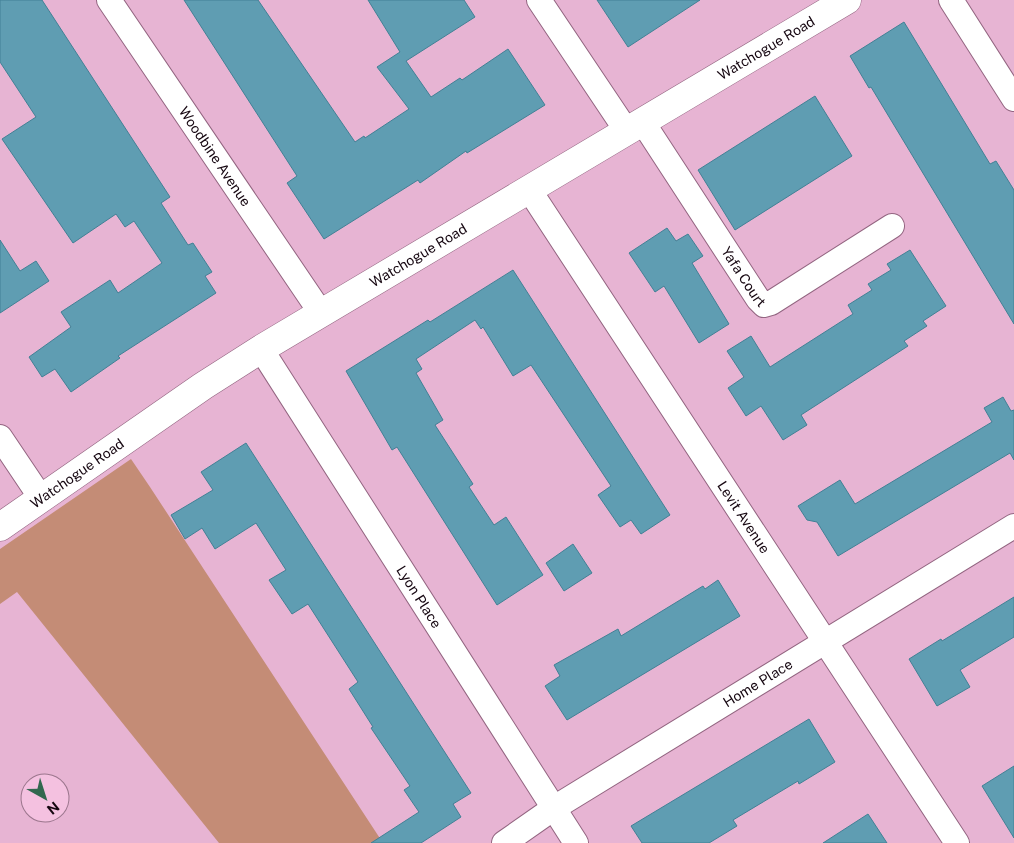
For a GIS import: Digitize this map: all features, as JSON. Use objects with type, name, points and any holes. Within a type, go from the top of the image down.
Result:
[{"type":"street","name":"Woodbine Avenue","points":[[109,0],[321,313]]},
{"type":"street","points":[[540,0],[634,126]]},
{"type":"street","name":"Watchogue Road","points":[[0,527],[203,386],[261,349],[530,191],[634,126],[847,0]]},
{"type":"street","points":[[951,0],[1014,99]]},
{"type":"street","name":"Yafa Court","points":[[634,126],[764,305],[771,303],[892,226]]},
{"type":"street","name":"Levit Avenue","points":[[530,191],[957,843]]},
{"type":"street","name":"Lyon Place","points":[[261,349],[576,843]]},
{"type":"street","points":[[0,437],[41,498]]},
{"type":"street","name":"Home Place","points":[[504,843],[554,808],[1014,526]]},
{"type":"shaded area","points":[[131,459],[383,843],[219,843],[17,592],[0,604],[0,549]]},
{"type":"building","points":[[0,0],[42,0],[170,197],[161,203],[188,245],[193,243],[212,272],[205,276],[216,293],[118,356],[120,358],[71,392],[55,369],[42,377],[29,357],[71,327],[61,312],[110,280],[118,293],[162,263],[134,221],[125,227],[116,214],[73,243],[2,139],[36,117],[0,62]]},
{"type":"building","points":[[184,0],[258,0],[355,142],[364,136],[365,138],[409,109],[377,67],[400,52],[368,0],[464,0],[475,17],[406,61],[431,97],[460,78],[462,80],[508,49],[545,105],[467,153],[466,151],[420,183],[418,180],[324,239],[287,183],[297,176]]},
{"type":"building","points":[[597,0],[700,0],[628,47]]},
{"type":"building","points":[[904,22],[990,164],[996,161],[1014,190],[1014,324],[871,87],[869,88],[850,56]]},
{"type":"building","points":[[815,96],[852,156],[735,230],[698,170]]},
{"type":"building","points":[[667,228],[676,241],[688,234],[703,256],[692,263],[729,324],[699,343],[664,286],[655,292],[629,253]]},
{"type":"building","points":[[0,240],[20,271],[36,261],[49,281],[0,313]]},
{"type":"building","points":[[910,250],[946,306],[923,321],[927,326],[904,341],[908,346],[801,415],[807,425],[783,440],[761,406],[746,416],[728,388],[744,377],[727,351],[751,336],[770,367],[853,314],[848,305],[872,290],[868,284],[891,270],[887,264]]},
{"type":"building","points":[[513,270],[670,515],[641,534],[631,520],[620,527],[598,495],[611,486],[531,365],[513,376],[483,327],[481,329],[475,320],[416,359],[422,369],[416,373],[443,420],[435,425],[473,484],[469,487],[494,525],[506,517],[543,575],[497,605],[397,447],[392,450],[346,371],[428,320],[430,322]]},
{"type":"building","points":[[1003,397],[1011,411],[1014,410],[1014,460],[1010,453],[838,556],[817,522],[807,520],[798,506],[840,480],[855,504],[992,422],[984,408]]},
{"type":"building","points":[[246,443],[471,793],[453,804],[461,817],[421,843],[371,843],[419,812],[404,790],[410,786],[371,728],[373,727],[349,689],[358,682],[308,604],[292,614],[269,580],[286,570],[256,523],[215,549],[202,528],[185,539],[171,515],[213,490],[201,472]]},
{"type":"building","points":[[573,544],[592,573],[564,591],[546,563]]},
{"type":"building","points":[[718,580],[740,616],[567,720],[545,686],[560,676],[554,665],[618,629],[621,636],[703,586],[705,589]]},
{"type":"building","points":[[1014,597],[1014,637],[960,670],[970,687],[937,706],[909,659]]},
{"type":"building","points":[[809,719],[835,762],[799,784],[798,781],[733,820],[737,826],[709,843],[642,843],[631,826]]},
{"type":"building","points":[[1014,766],[1014,838],[982,786]]},
{"type":"building","points":[[868,814],[887,843],[823,843]]}]
